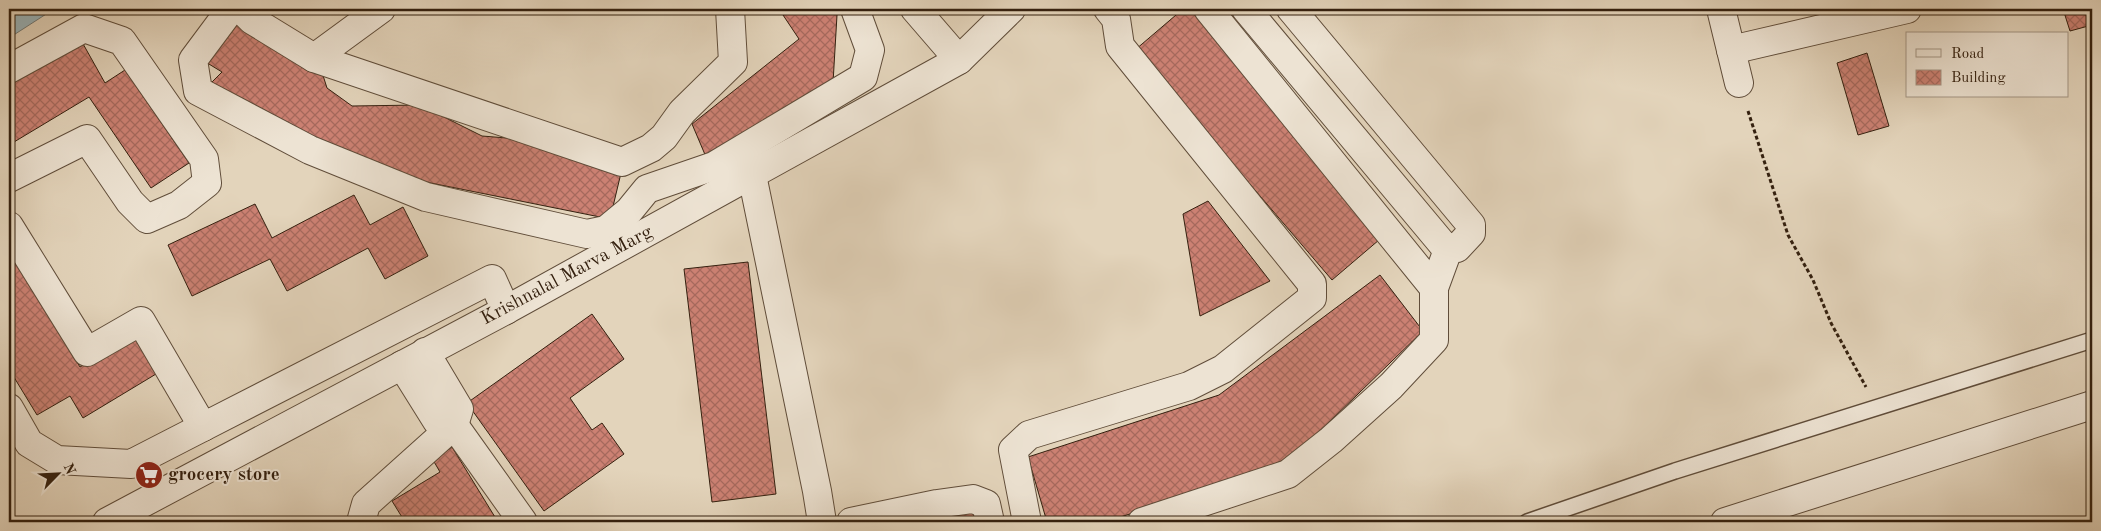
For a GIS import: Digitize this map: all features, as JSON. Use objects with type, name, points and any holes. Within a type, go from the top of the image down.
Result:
[{"type":"street","points":[[231,9],[193,60],[198,91],[310,150],[426,196],[586,234],[606,230],[629,211],[647,189],[714,166],[864,77],[870,50],[855,9]]},
{"type":"street","points":[[241,9],[252,20],[314,58],[622,162],[650,148],[664,137],[682,112],[733,62],[730,9]]},
{"type":"street","points":[[314,58],[381,9]]},
{"type":"street","points":[[915,9],[959,60]]},
{"type":"street","name":"Krishnalal Marva Marg","points":[[107,522],[506,310],[959,60],[1011,9]]},
{"type":"street","points":[[1208,9],[1434,288]]},
{"type":"street","points":[[1246,9],[1444,246],[1457,248],[1471,234],[1471,225],[1291,9]]},
{"type":"street","points":[[1721,9],[1739,83]]},
{"type":"street","points":[[1731,50],[1907,9]]},
{"type":"street","points":[[1027,522],[1013,450],[1029,435],[1189,386],[1223,369],[1312,298],[1312,284],[1120,46],[1117,12]]},
{"type":"street","points":[[9,69],[84,28],[122,41],[204,159],[207,183],[179,205],[147,219],[130,202],[87,139],[9,178]]},
{"type":"street","points":[[1312,87],[1339,66]]},
{"type":"street","points":[[650,148],[686,212]]},
{"type":"street","points":[[752,175],[822,522]]},
{"type":"street","points":[[9,226],[87,352],[141,321],[203,427]]},
{"type":"street","points":[[1142,522],[1288,474],[1391,386],[1434,340],[1434,288],[1449,247]]},
{"type":"street","points":[[9,408],[29,443],[57,460],[131,464],[492,280],[506,310]]},
{"type":"street","points":[[361,522],[366,504],[454,425],[459,409],[425,352]]},
{"type":"street","points":[[402,365],[437,420],[454,425],[523,522]]},
{"type":"street","points":[[1725,522],[2092,405]]},
{"type":"street","points":[[851,522],[937,504],[973,499],[986,504],[990,522]]},
{"type":"lane","points":[[1528,522],[1675,470],[2092,340]]},
{"type":"path","points":[[1739,83],[1788,235],[1814,280],[1831,323],[1877,407]]},
{"type":"water","points":[[9,9],[54,9],[9,38]]},
{"type":"building","points":[[779,9],[833,9],[837,15],[833,83],[709,164],[692,124],[799,39]]},
{"type":"building","points":[[1183,9],[1192,9],[1386,234],[1332,280],[1135,50]]},
{"type":"building","points":[[2063,9],[2092,9],[2092,25],[2070,31]]},
{"type":"building","points":[[230,17],[320,66],[327,88],[352,106],[420,105],[482,136],[556,142],[621,173],[610,219],[376,172],[206,88],[222,72],[204,61]]},
{"type":"building","points":[[82,42],[105,83],[125,70],[189,163],[151,188],[89,97],[9,145],[9,85]]},
{"type":"building","points":[[1867,53],[1889,126],[1858,135],[1837,63]]},
{"type":"building","points":[[354,195],[370,225],[403,207],[428,256],[385,279],[368,248],[287,291],[270,259],[192,296],[168,245],[255,204],[272,238]]},
{"type":"building","points":[[1208,201],[1270,281],[1200,316],[1183,214]]},
{"type":"building","points":[[9,249],[80,367],[137,332],[161,371],[83,418],[70,396],[37,415],[9,369]]},
{"type":"building","points":[[748,262],[776,494],[712,502],[684,269]]},
{"type":"building","points":[[1380,275],[1423,331],[1294,456],[1235,480],[1105,522],[1047,522],[1028,457],[1219,395]]},
{"type":"building","points":[[592,314],[624,359],[570,398],[592,430],[602,423],[624,454],[544,511],[467,403]]},
{"type":"building","points":[[452,447],[498,522],[405,522],[392,501],[440,472],[433,460]]},
{"type":"building","points":[[980,510],[982,522],[902,522]]},
{"type":"place","name":"grocery store","points":[[149,475]]}]
